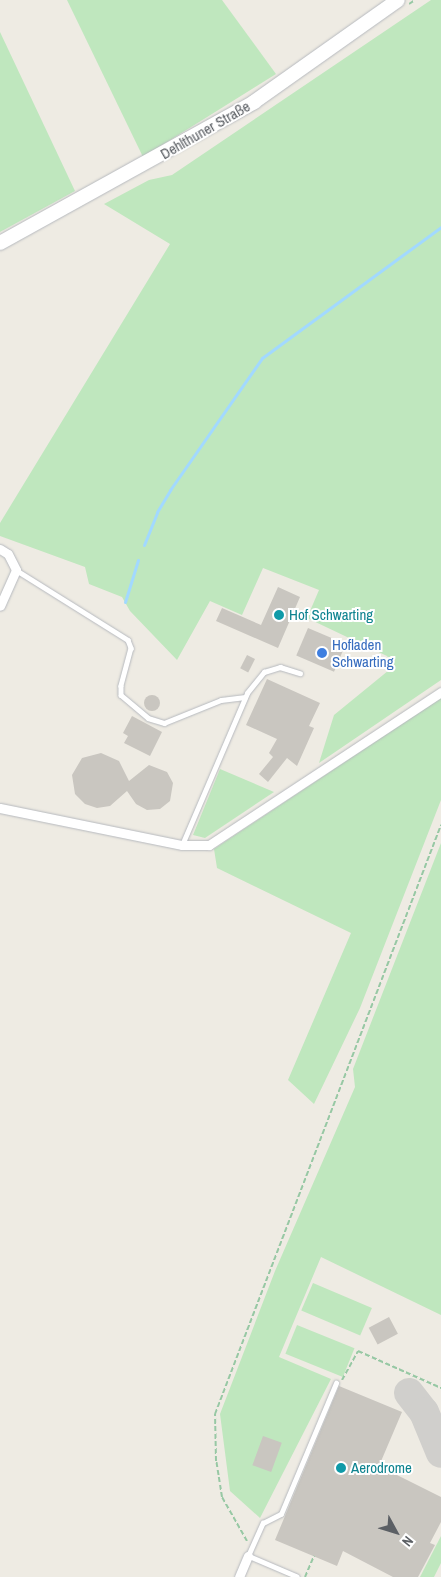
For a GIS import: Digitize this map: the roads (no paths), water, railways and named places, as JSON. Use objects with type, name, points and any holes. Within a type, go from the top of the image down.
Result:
[{"type":"street","name":"Dehlthuner Straße","points":[[0,243],[254,102],[398,0]]},
{"type":"street","points":[[0,549],[8,554],[16,570],[0,606]]},
{"type":"street","points":[[0,808],[182,845],[209,845],[441,692]]},
{"type":"street","points":[[239,1577],[248,1556]]},
{"type":"lane","points":[[16,570],[128,640],[131,648],[121,686],[122,695],[148,718],[164,723],[221,700],[245,697]]},
{"type":"lane","points":[[182,845],[245,697],[264,672],[280,667],[300,673]]},
{"type":"lane","points":[[297,1577],[248,1556],[263,1523],[281,1514],[336,1383]]},
{"type":"waterway","points":[[144,545],[157,512],[170,490],[262,358],[441,227]]},
{"type":"waterway","points":[[125,602],[138,560]]},
{"type":"place","name":"Hof Schwarting","points":[[279,615]]},
{"type":"place","name":"Hofladen Schwarting","points":[[322,653]]},
{"type":"place","name":"Aerodrome","points":[[341,1468]]}]
